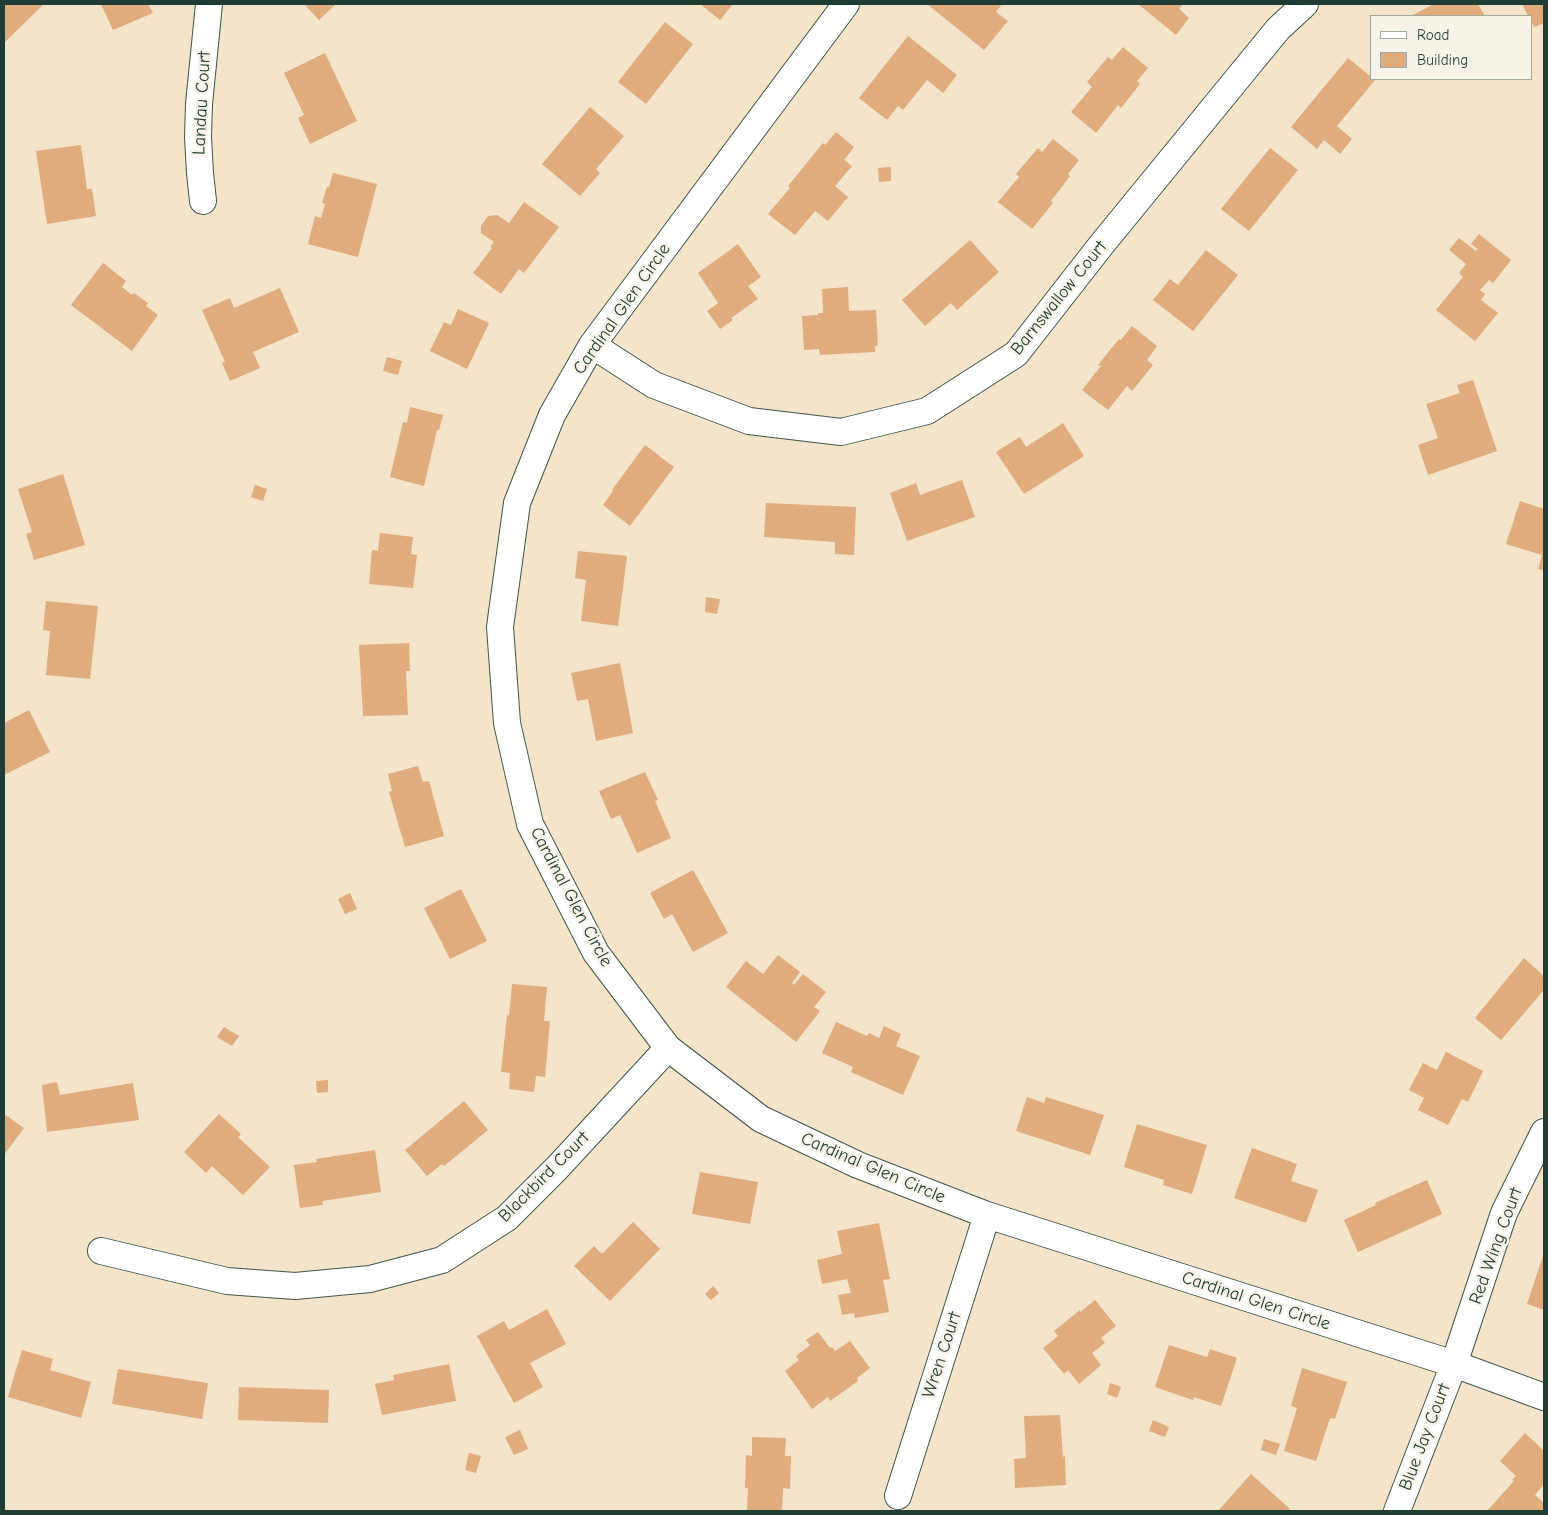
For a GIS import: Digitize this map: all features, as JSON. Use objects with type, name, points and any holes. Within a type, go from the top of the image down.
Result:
[{"type":"street","name":"Landau Court","points":[[203,201],[199,155],[199,104],[209,4]]},
{"type":"street","name":"Cardinal Glen Circle","points":[[846,4],[592,345],[552,416],[517,503],[500,626],[507,723],[530,824],[596,953],[668,1048],[761,1118],[858,1165],[987,1215],[1454,1364],[1544,1397]]},
{"type":"street","name":"Barnswallow Court","points":[[592,345],[654,385],[749,421],[841,432],[927,411],[1016,354],[1102,244],[1278,29],[1305,4]]},
{"type":"street","name":"Blackbird Court","points":[[101,1251],[226,1281],[294,1286],[370,1280],[442,1260],[507,1218],[557,1168],[668,1048]]},
{"type":"street","name":"Red Wing Court","points":[[1454,1364],[1504,1213],[1544,1132]]},
{"type":"street","name":"Wren Court","points":[[898,1496],[987,1215]]},
{"type":"street","name":"Blue Jay Court","points":[[1397,1511],[1454,1364]]},
{"type":"building","points":[[4,4],[44,4],[4,43]]},
{"type":"building","points":[[101,4],[148,4],[153,13],[113,30]]},
{"type":"building","points":[[304,4],[336,4],[319,20]]},
{"type":"building","points":[[700,4],[733,4],[720,20]]},
{"type":"building","points":[[927,4],[1002,4],[996,12],[1008,21],[984,50]]},
{"type":"building","points":[[1138,4],[1183,4],[1179,9],[1189,18],[1176,35]]},
{"type":"building","points":[[1434,4],[1478,4],[1484,15],[1413,15]]},
{"type":"building","points":[[1522,4],[1544,4],[1544,23],[1534,27],[1533,15],[1528,15]]},
{"type":"building","points":[[665,22],[693,44],[646,104],[618,82]]},
{"type":"building","points":[[908,36],[957,75],[943,93],[927,80],[903,110],[898,106],[887,120],[859,98]]},
{"type":"building","points":[[1123,47],[1148,68],[1137,81],[1140,84],[1121,108],[1118,105],[1096,133],[1071,112],[1092,87],[1087,82],[1108,57],[1112,60]]},
{"type":"building","points":[[325,53],[357,121],[310,144],[298,118],[304,115],[284,73]]},
{"type":"building","points":[[1348,58],[1370,76],[1370,80],[1375,80],[1337,126],[1352,139],[1340,154],[1324,140],[1317,149],[1291,127]]},
{"type":"building","points":[[590,107],[624,136],[596,169],[600,173],[580,196],[542,164]]},
{"type":"building","points":[[836,132],[854,147],[844,160],[852,166],[835,186],[848,197],[828,221],[815,211],[795,235],[768,214],[823,143],[825,145]]},
{"type":"building","points":[[1053,139],[1079,160],[1068,174],[1070,176],[1051,201],[1053,203],[1032,229],[998,202],[1019,177],[1016,174],[1038,148],[1042,152]]},
{"type":"building","points":[[81,145],[87,189],[92,189],[96,216],[47,224],[36,151]]},
{"type":"building","points":[[1270,148],[1298,170],[1249,231],[1221,209]]},
{"type":"building","points":[[891,167],[891,181],[879,182],[878,168]]},
{"type":"building","points":[[333,173],[377,184],[358,257],[308,244],[315,216],[321,218],[325,204],[322,203]]},
{"type":"building","points":[[524,202],[559,227],[524,273],[519,269],[501,294],[473,273],[492,248],[490,247],[494,242],[481,233],[481,226],[488,216],[497,215],[509,223]]},
{"type":"building","points":[[1479,234],[1511,260],[1493,283],[1489,280],[1480,290],[1485,294],[1481,300],[1498,313],[1475,341],[1436,310],[1463,277],[1459,273],[1466,264],[1449,250],[1459,238],[1476,251],[1478,249],[1471,244]]},
{"type":"building","points":[[970,240],[999,272],[957,310],[951,303],[925,326],[902,300]]},
{"type":"building","points":[[738,244],[761,277],[748,286],[758,299],[731,318],[733,320],[720,329],[707,311],[718,303],[698,273]]},
{"type":"building","points":[[1206,250],[1238,275],[1193,331],[1153,300],[1170,279],[1178,285]]},
{"type":"building","points":[[103,263],[126,281],[122,287],[132,295],[134,293],[148,303],[146,306],[158,315],[132,351],[71,305]]},
{"type":"building","points":[[848,287],[849,311],[876,310],[878,345],[875,346],[875,352],[820,355],[819,349],[804,350],[802,316],[823,313],[822,289]]},
{"type":"building","points":[[280,288],[299,332],[253,352],[260,368],[230,381],[222,363],[225,362],[202,310],[230,298],[234,308]]},
{"type":"building","points":[[458,309],[489,323],[467,369],[430,351],[444,322],[451,325]]},
{"type":"building","points":[[1132,326],[1157,346],[1147,360],[1153,365],[1132,391],[1127,386],[1108,410],[1082,390],[1101,366],[1098,365]]},
{"type":"building","points":[[387,357],[402,361],[398,375],[383,371]]},
{"type":"building","points":[[1473,380],[1497,451],[1428,475],[1418,445],[1438,438],[1426,404],[1460,393],[1457,385]]},
{"type":"building","points":[[410,407],[443,415],[439,430],[437,430],[424,486],[390,477],[403,422],[407,423]]},
{"type":"building","points":[[1063,423],[1084,456],[1024,494],[996,452],[1020,437],[1026,447]]},
{"type":"building","points":[[645,445],[674,467],[630,526],[603,505]]},
{"type":"building","points":[[63,474],[85,545],[34,560],[26,534],[32,532],[18,489]]},
{"type":"building","points":[[962,480],[975,517],[907,541],[890,493],[916,483],[920,495]]},
{"type":"building","points":[[255,485],[267,489],[263,501],[251,497]]},
{"type":"building","points":[[1520,501],[1544,509],[1544,570],[1538,569],[1542,555],[1506,544]]},
{"type":"building","points":[[766,503],[856,507],[854,555],[835,554],[835,542],[764,537]]},
{"type":"building","points":[[380,533],[413,537],[411,554],[417,555],[413,588],[369,584],[372,550],[378,551]]},
{"type":"building","points":[[578,551],[627,556],[618,626],[581,621],[586,580],[575,578]]},
{"type":"building","points":[[706,597],[720,599],[717,614],[705,612]]},
{"type":"building","points":[[46,601],[98,606],[90,679],[46,675],[50,631],[43,630]]},
{"type":"building","points":[[409,643],[410,671],[406,671],[408,715],[363,716],[359,645]]},
{"type":"building","points":[[620,663],[633,733],[596,741],[588,699],[577,701],[571,673]]},
{"type":"building","points":[[29,710],[50,752],[4,775],[4,723]]},
{"type":"building","points":[[418,766],[423,782],[429,781],[444,836],[405,847],[389,792],[392,791],[388,774]]},
{"type":"building","points":[[645,772],[658,800],[655,801],[671,838],[637,853],[620,815],[611,819],[599,791]]},
{"type":"building","points":[[693,870],[728,933],[693,952],[672,914],[664,919],[650,893]]},
{"type":"building","points":[[461,889],[487,941],[450,959],[424,908]]},
{"type":"building","points":[[350,893],[357,909],[345,914],[338,899]]},
{"type":"building","points":[[778,955],[800,972],[792,983],[794,985],[803,974],[826,992],[814,1007],[820,1011],[796,1042],[726,987],[746,961],[763,974]]},
{"type":"building","points":[[1524,958],[1544,976],[1544,990],[1501,1040],[1475,1018]]},
{"type":"building","points":[[512,984],[547,987],[544,1021],[550,1021],[545,1077],[536,1076],[534,1092],[509,1089],[510,1073],[501,1072]]},
{"type":"building","points":[[836,1022],[867,1036],[869,1033],[879,1038],[884,1026],[901,1034],[896,1046],[920,1056],[903,1095],[851,1072],[853,1067],[822,1053]]},
{"type":"building","points":[[224,1027],[239,1036],[232,1046],[217,1037]]},
{"type":"building","points":[[1446,1052],[1483,1071],[1468,1102],[1462,1099],[1448,1125],[1418,1110],[1424,1098],[1409,1090],[1423,1063],[1437,1070]]},
{"type":"building","points":[[328,1080],[328,1092],[317,1093],[316,1081]]},
{"type":"building","points":[[57,1082],[60,1095],[133,1083],[139,1120],[47,1132],[42,1085]]},
{"type":"building","points":[[1027,1097],[1044,1103],[1046,1097],[1104,1115],[1090,1155],[1016,1131]]},
{"type":"building","points":[[464,1101],[488,1130],[444,1166],[442,1164],[427,1176],[405,1150]]},
{"type":"building","points":[[4,1114],[24,1128],[4,1155]]},
{"type":"building","points":[[219,1114],[241,1134],[238,1137],[270,1167],[243,1195],[212,1166],[206,1173],[184,1152]]},
{"type":"building","points":[[1137,1124],[1207,1145],[1192,1194],[1163,1185],[1164,1180],[1124,1167]]},
{"type":"building","points":[[1252,1148],[1297,1164],[1291,1181],[1318,1190],[1306,1223],[1234,1198]]},
{"type":"building","points":[[375,1150],[381,1192],[322,1201],[323,1205],[300,1208],[294,1165],[317,1162],[316,1159]]},
{"type":"building","points":[[700,1172],[758,1182],[750,1224],[692,1214]]},
{"type":"building","points":[[1427,1180],[1442,1214],[1358,1252],[1344,1220],[1376,1205],[1375,1203]]},
{"type":"building","points":[[633,1222],[660,1249],[610,1301],[574,1266],[594,1246],[602,1254]]},
{"type":"building","points":[[879,1223],[890,1279],[883,1280],[889,1312],[855,1318],[854,1313],[842,1315],[838,1295],[851,1293],[847,1279],[822,1284],[817,1260],[842,1254],[837,1231]]},
{"type":"building","points":[[1544,1257],[1544,1310],[1527,1304]]},
{"type":"building","points":[[713,1286],[719,1293],[711,1300],[705,1294]]},
{"type":"building","points":[[1095,1300],[1116,1326],[1101,1338],[1105,1343],[1092,1353],[1101,1365],[1079,1384],[1068,1370],[1064,1374],[1043,1348],[1058,1336],[1054,1331]]},
{"type":"building","points":[[547,1309],[566,1344],[530,1363],[543,1387],[514,1403],[477,1336],[504,1321],[509,1330]]},
{"type":"building","points":[[818,1332],[830,1348],[832,1347],[835,1351],[850,1341],[870,1368],[857,1378],[858,1381],[830,1401],[828,1397],[812,1409],[785,1371],[799,1360],[796,1356],[810,1345],[806,1340]]},
{"type":"building","points":[[1169,1345],[1207,1357],[1210,1349],[1237,1358],[1221,1406],[1194,1397],[1193,1400],[1155,1387]]},
{"type":"building","points":[[22,1350],[53,1359],[50,1370],[91,1382],[81,1418],[8,1397]]},
{"type":"building","points":[[449,1364],[456,1401],[382,1415],[375,1384],[394,1380],[393,1375]]},
{"type":"building","points":[[1302,1368],[1347,1382],[1335,1419],[1330,1418],[1316,1461],[1284,1451],[1297,1408],[1291,1406]]},
{"type":"building","points":[[118,1369],[208,1383],[202,1419],[112,1404]]},
{"type":"building","points":[[1110,1383],[1121,1387],[1117,1398],[1107,1394]]},
{"type":"building","points":[[239,1387],[329,1390],[328,1423],[238,1420]]},
{"type":"building","points":[[1060,1415],[1066,1485],[1015,1488],[1014,1459],[1026,1458],[1024,1416]]},
{"type":"building","points":[[1153,1420],[1169,1427],[1165,1437],[1149,1431]]},
{"type":"building","points":[[520,1430],[528,1449],[514,1455],[505,1437]]},
{"type":"building","points":[[1525,1433],[1544,1451],[1544,1484],[1535,1495],[1544,1503],[1544,1511],[1487,1511],[1514,1481],[1512,1480],[1516,1476],[1500,1461]]},
{"type":"building","points":[[752,1437],[786,1438],[785,1456],[791,1456],[790,1489],[783,1488],[782,1511],[747,1511],[748,1488],[745,1488],[746,1455],[752,1456]]},
{"type":"building","points":[[1264,1439],[1280,1444],[1276,1455],[1261,1450]]},
{"type":"building","points":[[469,1453],[481,1456],[476,1473],[465,1470]]},
{"type":"building","points":[[1251,1474],[1290,1509],[1288,1511],[1218,1511]]}]
